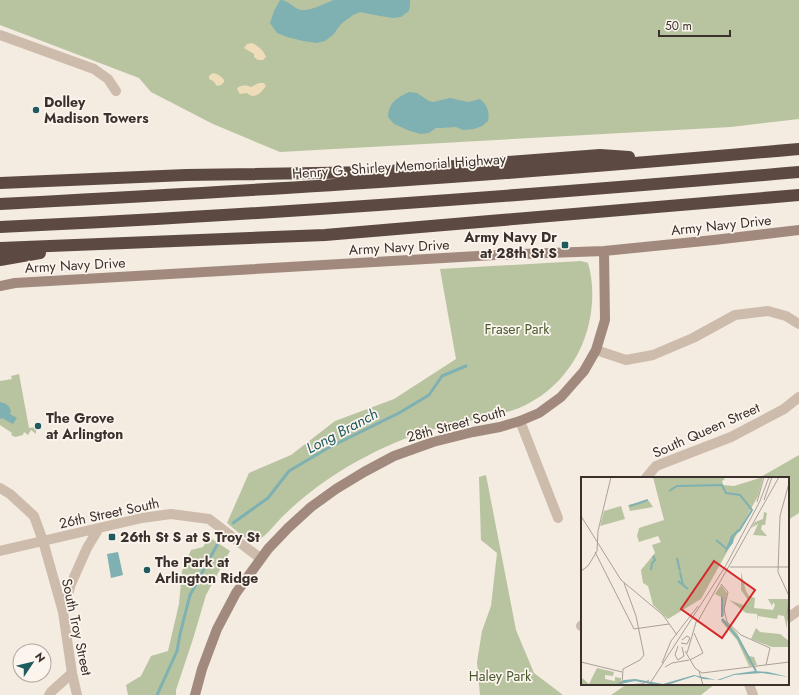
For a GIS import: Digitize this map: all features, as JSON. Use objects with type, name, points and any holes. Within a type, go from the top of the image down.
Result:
[{"type":"highway","name":"Henry G. Shirley Memorial Highway","points":[[0,204],[129,198],[384,182],[799,149]]},
{"type":"highway","points":[[0,182],[186,175],[377,172],[600,155],[670,160]]},
{"type":"highway","points":[[0,226],[377,205],[590,190],[799,172]]},
{"type":"highway","points":[[0,248],[325,235],[799,195]]},
{"type":"highway","points":[[0,260],[92,245]]},
{"type":"street","points":[[0,35],[94,69],[108,79],[116,91]]},
{"type":"street","name":"Army Navy Drive","points":[[0,286],[21,282],[495,255],[604,251],[799,230]]},
{"type":"street","name":"28th Street South","points":[[195,695],[202,669],[217,629],[236,593],[260,558],[288,528],[311,508],[336,489],[394,456],[433,442],[520,421],[539,413],[561,397],[584,371],[596,350],[605,320],[604,251]]},
{"type":"street","points":[[596,350],[626,360],[653,355],[693,338],[735,315],[742,314],[768,311],[786,316],[799,324]]},
{"type":"street","name":"South Queen Street","points":[[647,477],[656,466],[731,437],[784,409],[799,396]]},
{"type":"street","points":[[520,421],[558,518]]},
{"type":"street","name":"South Troy Street","points":[[0,488],[10,494],[34,516],[63,612],[72,673],[77,695]]},
{"type":"street","name":"26th Street South","points":[[0,551],[142,518],[171,514],[209,519],[260,558]]},
{"type":"street","points":[[63,612],[71,584],[87,548],[99,528]]},
{"type":"street","points":[[789,617],[799,610]]},
{"type":"street","points":[[49,695],[72,673]]},
{"type":"street","points":[[749,685],[753,695]]},
{"type":"green space","points":[[0,0],[799,0],[799,119],[731,127],[280,152],[213,124],[151,92],[139,78],[0,25]]},
{"type":"green space","name":"Fraser Park","points":[[581,261],[588,263],[592,281],[592,300],[588,328],[574,360],[560,380],[541,396],[530,403],[510,411],[414,435],[357,461],[311,491],[281,518],[261,539],[257,541],[248,539],[227,523],[249,473],[291,455],[335,421],[394,399],[456,359],[440,269]]},
{"type":"green space","points":[[19,374],[29,428],[36,427],[36,434],[31,430],[28,435],[24,432],[23,435],[15,437],[11,435],[12,433],[0,425],[0,381],[12,379],[11,376]]},
{"type":"green space","points":[[799,455],[799,513],[789,519],[789,477],[761,477]]},
{"type":"green space","name":"Haley Park","points":[[486,475],[516,630],[534,673],[563,695],[480,695],[477,662],[482,631],[491,606],[497,553],[481,540],[479,477]]},
{"type":"green space","points":[[209,537],[230,551],[206,595],[176,690],[176,695],[128,695],[126,685],[141,676],[151,656],[168,651],[179,604],[182,571],[191,550],[203,547]]},
{"type":"green space","points":[[626,685],[714,685],[701,695],[611,695]]},
{"type":"sand","points":[[252,43],[259,47],[264,53],[266,57],[263,60],[258,60],[254,57],[254,54],[244,48],[247,44]]},
{"type":"sand","points":[[213,73],[219,75],[224,80],[221,85],[217,86],[209,79],[209,76]]},
{"type":"sand","points":[[259,83],[264,83],[266,86],[255,96],[247,93],[240,94],[237,88],[240,86],[251,87]]},
{"type":"water","points":[[280,0],[285,1],[301,10],[316,8],[333,0],[410,0],[410,5],[409,11],[401,17],[393,18],[360,12],[353,15],[341,24],[333,35],[325,41],[317,43],[287,37],[277,33],[270,23]]},
{"type":"water","points":[[409,92],[417,93],[433,102],[450,98],[468,102],[480,99],[487,108],[489,114],[488,121],[482,126],[474,129],[463,130],[456,127],[436,128],[429,133],[421,134],[410,131],[394,124],[388,117],[390,108],[394,101]]},
{"type":"water","points":[[0,402],[7,405],[11,411],[10,414],[17,418],[13,424],[2,418],[0,419]]},
{"type":"water","points":[[118,552],[123,575],[111,578],[107,554]]},
{"type":"waterway","name":"Long Branch","points":[[233,523],[268,498],[289,471],[328,448],[399,413],[429,395],[442,376],[466,366]]},
{"type":"waterway","name":"Long Branch","points":[[157,695],[177,651],[190,595],[217,545]]},
{"type":"place","name":"Dolley Madison Towers","points":[[36,110]]},
{"type":"place","name":"Army Navy Dr at 28th St S","points":[[565,245]]},
{"type":"place","name":"The Grove at Arlington","points":[[38,426]]},
{"type":"place","name":"26th St S at S Troy St","points":[[112,537]]},
{"type":"place","name":"The Park at Arlington Ridge","points":[[147,570]]}]
